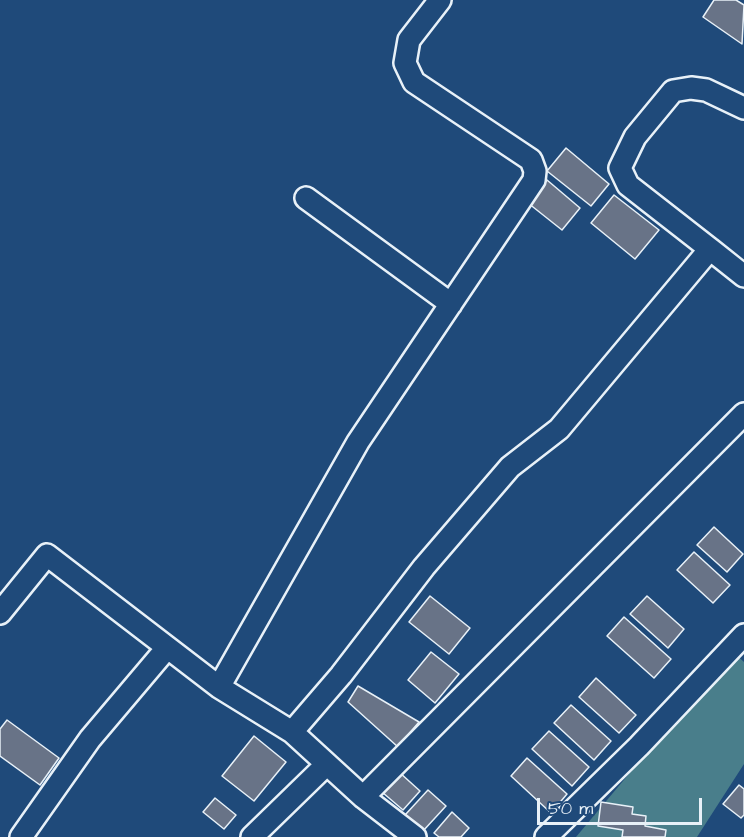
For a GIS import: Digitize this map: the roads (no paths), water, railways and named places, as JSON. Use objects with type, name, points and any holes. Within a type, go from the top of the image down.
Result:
[{"type":"street","points":[[219,687],[358,442],[534,180],[535,171],[531,160],[414,82],[405,63],[410,40],[440,0]]},
{"type":"street","points":[[744,108],[706,90],[691,88],[673,91],[635,137],[620,168],[628,185],[744,276]]},
{"type":"street","points":[[306,198],[451,304]]},
{"type":"street","points":[[292,732],[341,675],[423,567],[510,466],[559,429],[710,249]]},
{"type":"street","points":[[363,797],[744,414]]},
{"type":"street","points":[[0,613],[47,555],[219,687],[292,732],[363,797],[415,837]]},
{"type":"street","points":[[546,837],[742,640]]},
{"type":"street","points":[[21,837],[90,739],[167,648]]},
{"type":"street","points":[[252,837],[327,764]]}]
